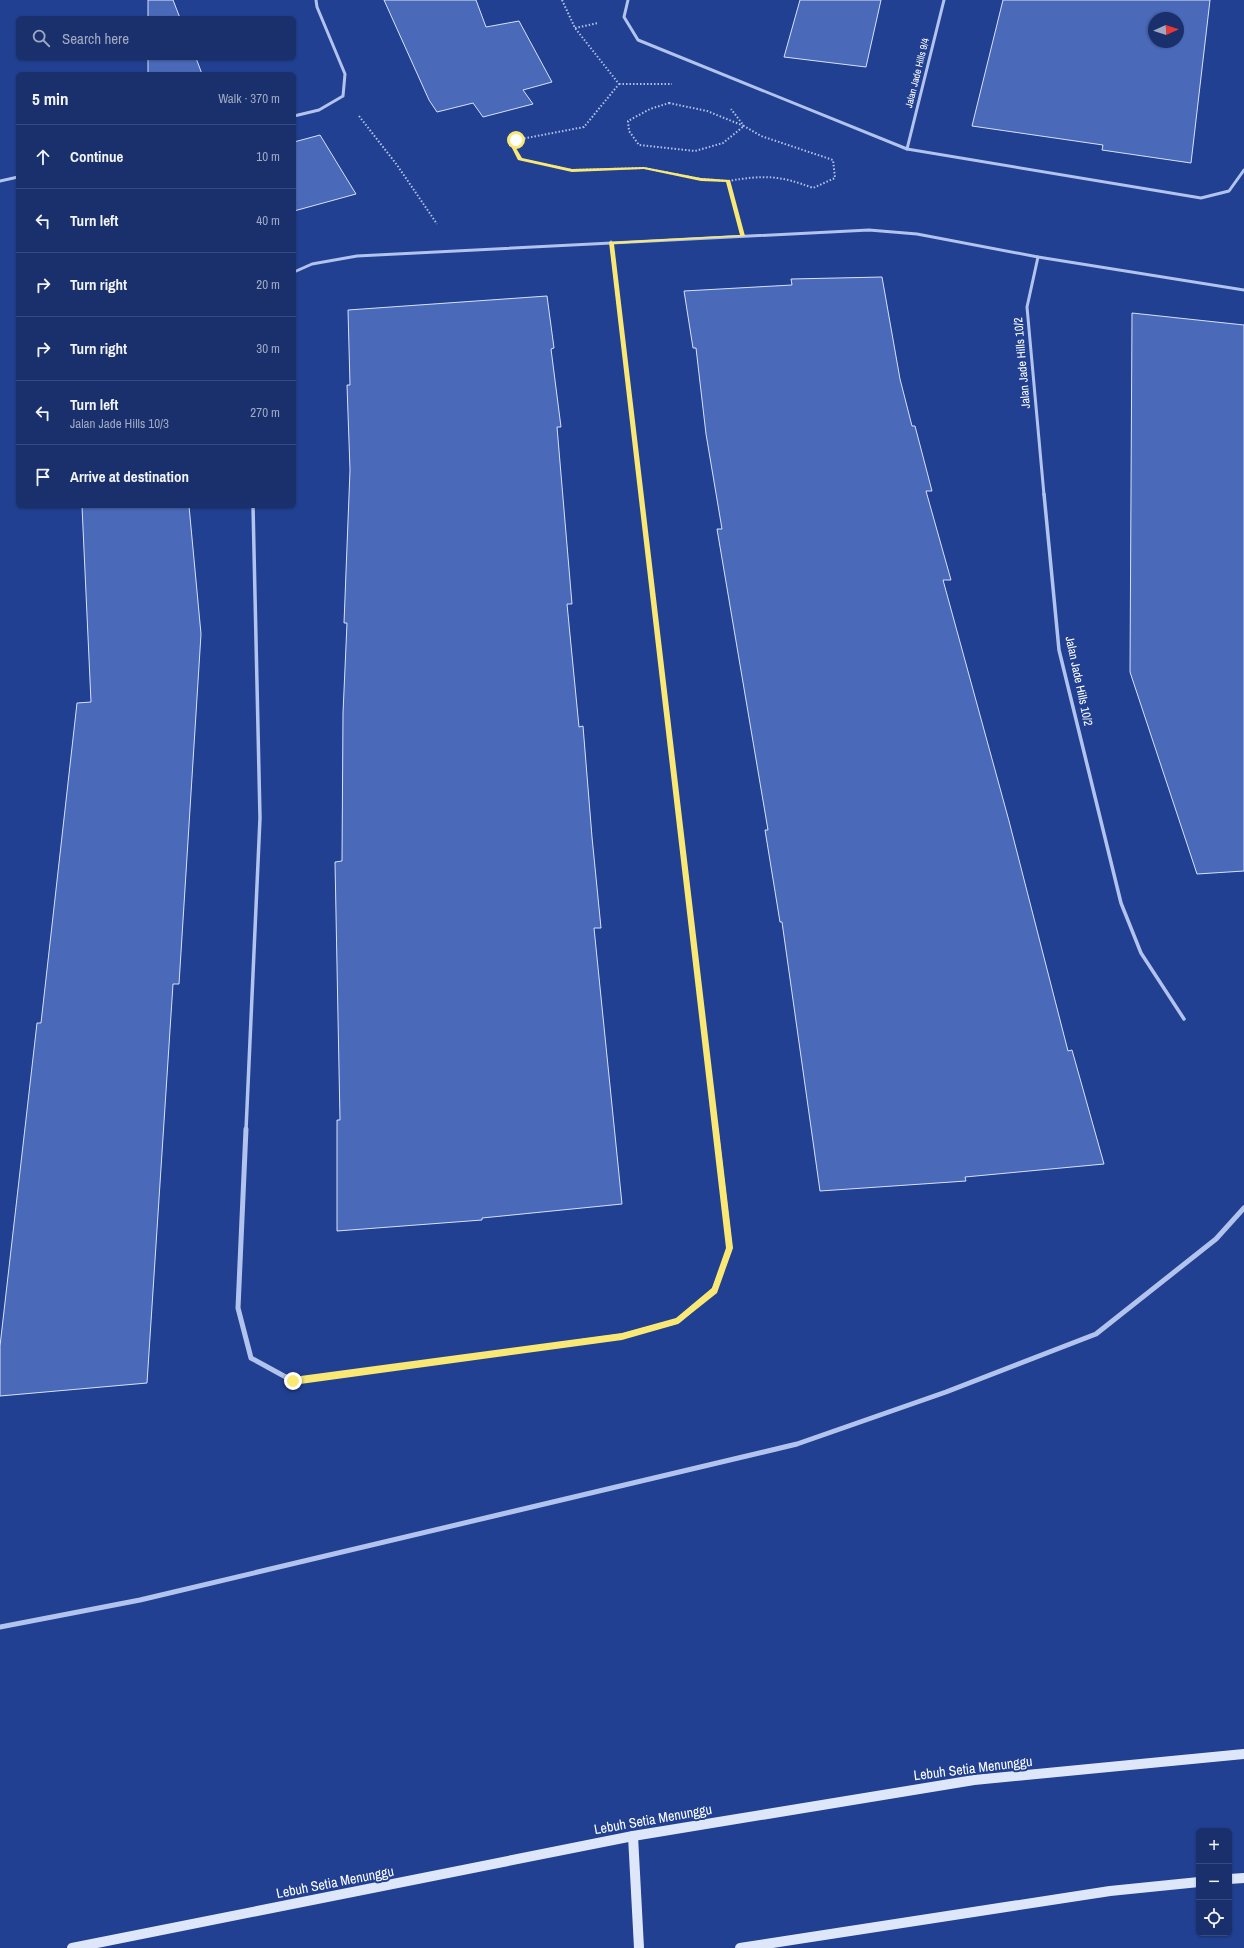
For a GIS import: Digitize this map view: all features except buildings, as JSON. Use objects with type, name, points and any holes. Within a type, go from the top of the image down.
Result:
[{"type":"street","points":[[296,116],[319,110],[343,96],[345,74],[317,7],[316,0]]},
{"type":"street","points":[[628,0],[624,17],[638,40],[906,149],[1201,198],[1228,192],[1244,170]]},
{"type":"street","name":"Jalan Jade Hills 9/4","points":[[906,149],[944,0]]},
{"type":"street","points":[[0,182],[16,178]]},
{"type":"street","points":[[296,271],[312,264],[356,256],[869,230],[917,234],[1038,257],[1244,290]]},
{"type":"street","points":[[253,508],[260,818],[238,1308],[251,1358],[293,1381],[622,1336],[678,1321],[714,1290],[730,1248],[611,242]]},
{"type":"street","name":"Jalan Jade Hills 10/2","points":[[1038,257],[1027,307],[1059,650],[1122,904],[1141,953],[1184,1019]]},
{"type":"street","points":[[0,1627],[140,1600],[797,1444],[946,1392],[1096,1334],[1216,1239],[1244,1208]]},
{"type":"street","name":"Lebuh Setia Menunggu","points":[[72,1948],[634,1836],[974,1780],[1244,1754]]},
{"type":"street","points":[[634,1836],[639,1948]]},
{"type":"street","points":[[1232,1879],[1244,1878]]},
{"type":"street","points":[[740,1948],[1110,1891],[1196,1882]]},
{"type":"path","points":[[562,0],[575,28],[619,84]]},
{"type":"path","points":[[619,84],[676,84]]},
{"type":"path","points":[[619,84],[584,127],[516,140],[514,148],[520,159],[572,170],[644,168],[701,179],[728,181],[757,176],[789,179],[813,188],[835,178],[833,160],[767,139],[744,126],[707,111],[669,103],[650,109],[628,121],[629,131],[639,145],[695,151],[723,143],[744,126]]},
{"type":"path","points":[[343,96],[397,165],[442,231],[464,250]]},
{"type":"path","points":[[725,105],[737,113],[744,126]]},
{"type":"path","points":[[728,181],[742,236]]},
{"type":"route","points":[[293,1381],[622,1336],[678,1321],[714,1290],[730,1248],[611,242],[742,236],[728,181],[701,179],[644,168],[572,170],[520,159],[514,148],[516,140]]}]
